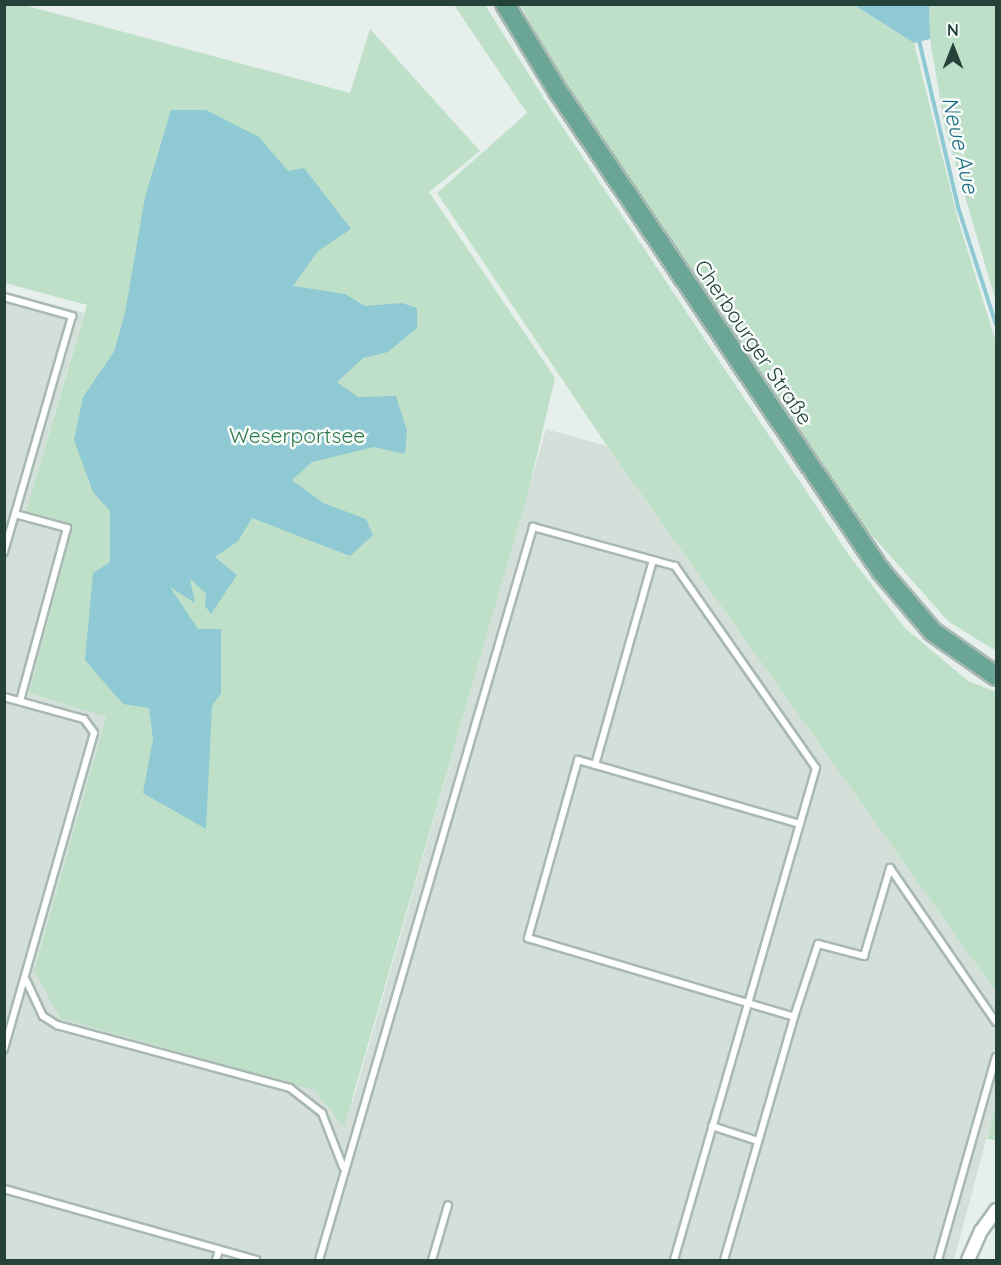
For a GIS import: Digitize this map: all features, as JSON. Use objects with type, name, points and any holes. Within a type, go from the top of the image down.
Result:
[{"type":"main road","name":"Cherbourger Straße","points":[[505,4],[559,93],[892,587],[946,643],[996,676]]},
{"type":"street","points":[[968,1260],[981,1231],[996,1210]]},
{"type":"lane","points":[[4,297],[72,316],[4,552]]},
{"type":"lane","points":[[15,514],[67,528],[20,701]]},
{"type":"lane","points":[[319,1260],[343,1168],[533,527],[675,566],[816,768],[674,1260]]},
{"type":"lane","points":[[595,765],[653,560]]},
{"type":"lane","points":[[4,697],[84,719],[94,733],[4,1048]]},
{"type":"lane","points":[[794,1017],[528,938],[578,760],[800,824]]},
{"type":"lane","points":[[724,1260],[794,1017],[818,944],[864,956],[890,868],[996,1022]]},
{"type":"lane","points":[[25,979],[43,1016],[57,1025],[290,1088],[322,1113],[343,1168]]},
{"type":"lane","points":[[938,1260],[996,1057]]},
{"type":"lane","points":[[712,1126],[758,1141]]},
{"type":"lane","points":[[4,1189],[256,1260]]},
{"type":"lane","points":[[432,1260],[448,1204]]},
{"type":"lane","points":[[216,1260],[219,1250]]},
{"type":"shaded area","points":[[4,291],[84,313],[26,511],[73,525],[29,693],[106,717],[34,969],[353,1101],[546,429],[607,446],[996,992],[996,1103],[954,1260],[5,1260]]},
{"type":"green space","name":"Weserportsee","points":[[4,5],[24,5],[350,93],[370,29],[480,151],[429,192],[555,378],[528,493],[344,1127],[314,1090],[60,1018],[34,970],[106,717],[29,693],[73,525],[26,511],[87,305],[5,283]]},
{"type":"green space","points":[[454,5],[485,5],[548,105],[851,558],[905,628],[968,681],[996,692],[996,992],[607,446],[437,193],[527,113]]},
{"type":"green space","points":[[521,5],[854,5],[914,43],[959,223],[996,342],[996,651],[949,622],[869,532],[566,88]]},
{"type":"green space","points":[[929,5],[996,5],[996,302],[945,128],[930,39]]},
{"type":"green space","points":[[996,1103],[996,1140],[987,1139]]},
{"type":"water","points":[[854,5],[929,5],[930,39],[914,43]]},
{"type":"water","name":"Weserportsee","points":[[171,110],[206,110],[259,137],[288,171],[304,168],[351,229],[318,251],[293,286],[345,294],[365,306],[402,303],[417,308],[417,328],[388,352],[363,358],[337,382],[358,397],[396,396],[407,431],[405,454],[374,447],[312,462],[292,480],[323,503],[366,519],[373,535],[350,556],[252,518],[238,541],[215,557],[237,575],[211,614],[205,606],[206,593],[190,579],[195,603],[170,587],[198,629],[221,629],[221,693],[212,706],[206,829],[143,793],[153,739],[149,708],[123,704],[85,660],[93,573],[110,562],[110,511],[93,492],[74,440],[83,397],[114,352],[125,313],[145,197]]},
{"type":"waterway","name":"Neue Aue","points":[[918,36],[958,207],[996,325]]}]
